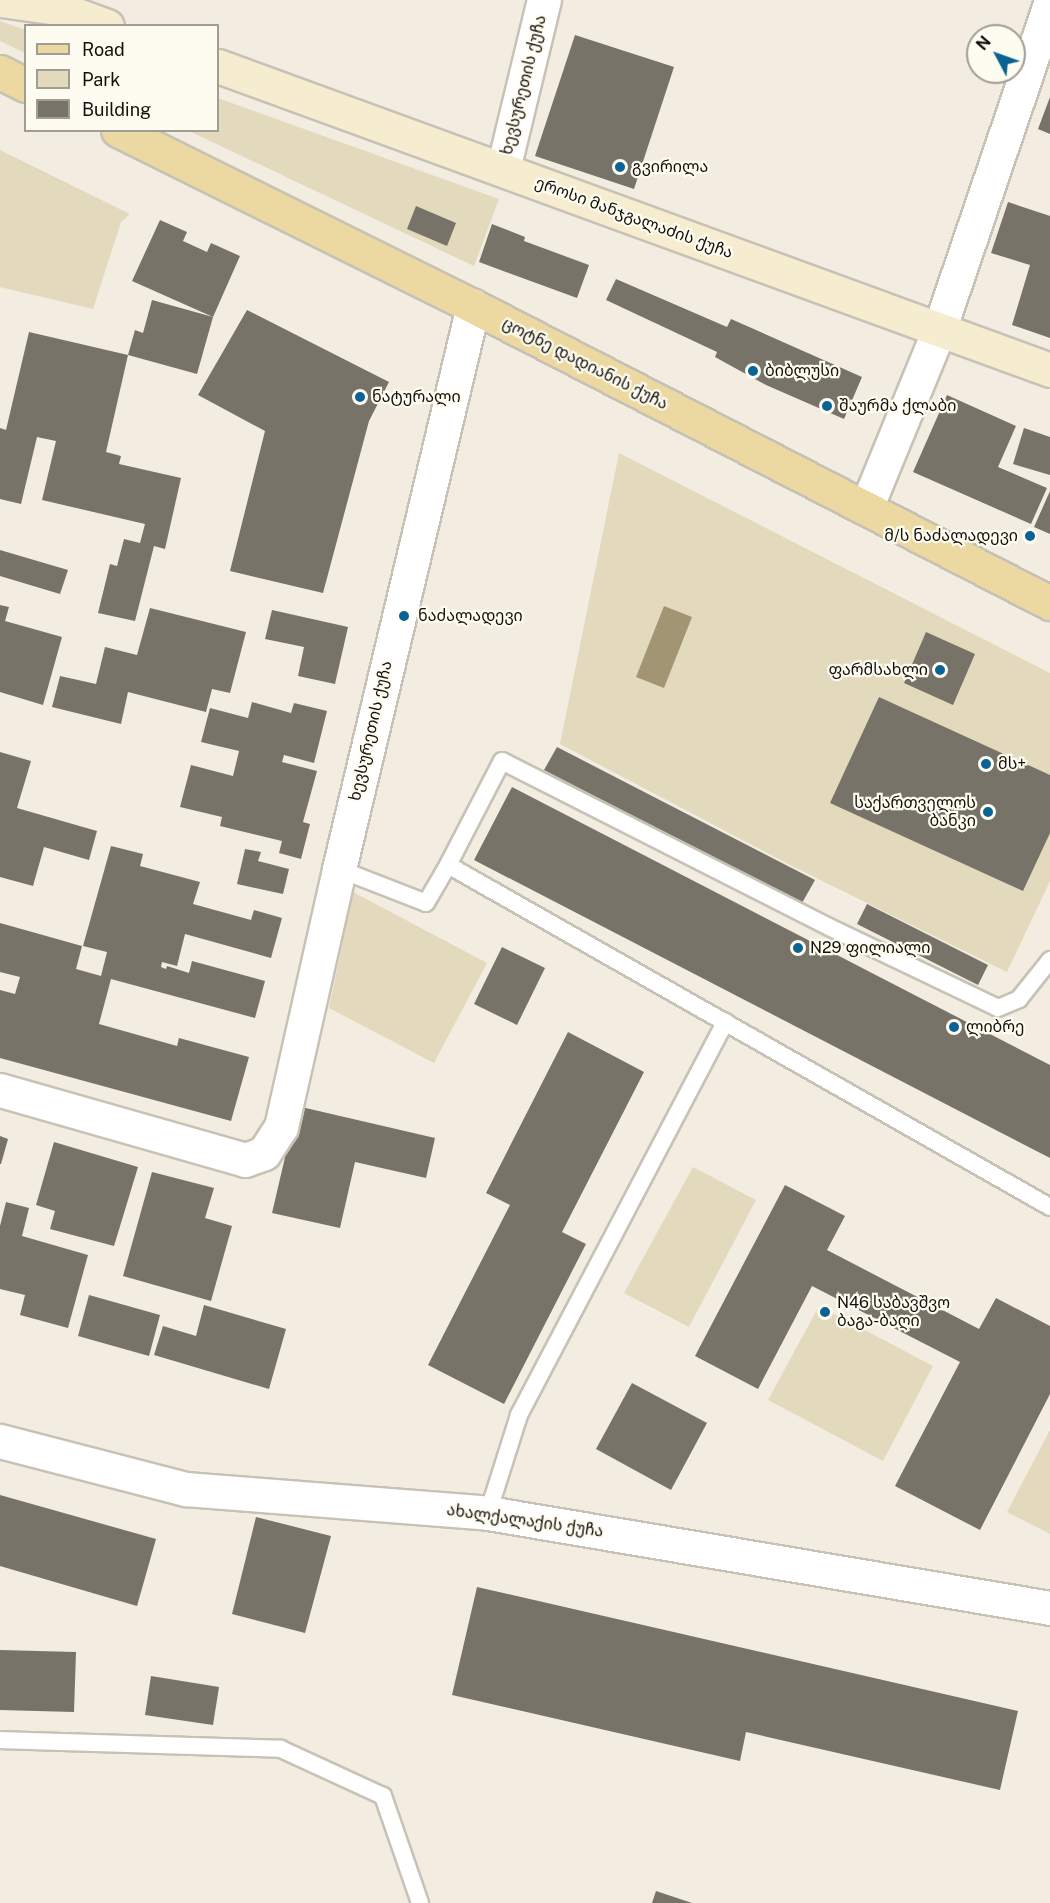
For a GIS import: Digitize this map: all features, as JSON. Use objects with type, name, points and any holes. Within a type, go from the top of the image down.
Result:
[{"type":"main road","points":[[0,72],[24,84]]},
{"type":"main road","name":"ცოტნე დადიანის ქუჩა","points":[[121,132],[473,306],[1050,603]]},
{"type":"street","points":[[1,0],[60,4],[103,24]]},
{"type":"street","name":"ხევსურეთის ქუჩა","points":[[503,170],[544,0]]},
{"type":"street","points":[[866,508],[939,330],[1050,4]]},
{"type":"street","name":"ეროსი მანჯგალაძის ქუჩა","points":[[219,66],[1050,370]]},
{"type":"street","name":"ხევსურეთის ქუჩა","points":[[0,1090],[245,1160],[264,1153],[281,1127],[339,869],[473,306]]},
{"type":"street","name":"ახალქალაქის ქუჩა","points":[[0,1441],[186,1489],[488,1513],[1050,1608]]},
{"type":"lane","points":[[339,869],[426,903],[502,761],[829,927],[998,1008],[1018,999],[1050,960]]},
{"type":"lane","points":[[448,865],[1050,1207]]},
{"type":"lane","points":[[488,1513],[519,1415],[725,1022]]},
{"type":"lane","points":[[0,1740],[281,1749],[383,1796],[420,1903]]},
{"type":"green space","points":[[0,21],[24,30],[24,53],[0,41]]},
{"type":"green space","points":[[219,98],[499,199],[474,266],[191,132],[219,132]]},
{"type":"green space","points":[[0,150],[130,214],[121,222],[93,309],[0,287]]},
{"type":"green space","points":[[619,453],[1050,673],[1050,881],[1007,972],[792,866],[560,744]]},
{"type":"green space","points":[[353,892],[487,963],[434,1063],[329,1008]]},
{"type":"green space","points":[[693,1167],[756,1200],[689,1327],[624,1293]]},
{"type":"green space","points":[[819,1306],[933,1366],[883,1461],[768,1400]]},
{"type":"green space","points":[[1050,1430],[1050,1534],[1007,1512]]},
{"type":"shaded area","points":[[664,606],[692,617],[664,688],[636,677]]},
{"type":"building","points":[[575,35],[674,67],[634,189],[535,156]]},
{"type":"building","points":[[1050,97],[1050,134],[1038,129]]},
{"type":"building","points":[[1008,202],[1050,216],[1050,338],[1012,325],[1030,265],[991,253]]},
{"type":"building","points":[[416,206],[456,223],[447,246],[407,229]]},
{"type":"building","points":[[160,220],[187,232],[183,241],[207,252],[211,243],[240,256],[213,317],[132,281]]},
{"type":"building","points":[[492,224],[525,237],[524,241],[589,265],[577,298],[479,262]]},
{"type":"building","points":[[616,279],[727,327],[731,319],[862,377],[844,419],[766,385],[715,357],[717,352],[606,300]]},
{"type":"building","points":[[152,300],[213,317],[197,374],[128,355],[135,330],[143,333]]},
{"type":"building","points":[[247,310],[389,382],[369,421],[323,593],[230,571],[265,431],[198,395]]},
{"type":"building","points":[[29,332],[128,355],[106,452],[121,456],[119,464],[181,478],[165,549],[154,546],[135,621],[98,613],[110,564],[117,566],[124,539],[140,543],[145,524],[42,500],[56,441],[37,437],[21,504],[0,499],[0,428],[6,430]]},
{"type":"building","points":[[947,395],[1016,426],[998,467],[1047,488],[1031,524],[913,472]]},
{"type":"building","points":[[1024,428],[1050,437],[1050,475],[1013,464]]},
{"type":"building","points":[[1050,491],[1050,534],[1034,527]]},
{"type":"building","points":[[0,550],[68,570],[60,594],[0,576]]},
{"type":"building","points":[[0,605],[9,607],[5,621],[62,637],[43,705],[0,692]]},
{"type":"building","points":[[150,608],[246,632],[230,693],[212,689],[206,712],[128,692],[121,724],[52,707],[60,676],[96,684],[105,647],[137,655]]},
{"type":"building","points":[[272,610],[348,627],[335,684],[298,676],[304,647],[265,639]]},
{"type":"building","points":[[926,632],[975,654],[953,705],[904,683]]},
{"type":"building","points":[[879,697],[1050,775],[1050,833],[1023,891],[830,803]]},
{"type":"building","points":[[252,702],[291,713],[294,703],[327,711],[314,763],[284,755],[282,762],[317,771],[303,822],[310,824],[301,859],[279,853],[282,841],[220,826],[222,817],[180,807],[191,765],[233,776],[239,751],[201,742],[210,708],[248,718]]},
{"type":"building","points":[[557,747],[815,880],[802,903],[544,770]]},
{"type":"building","points":[[0,752],[31,761],[17,808],[97,831],[89,860],[44,847],[33,886],[0,877]]},
{"type":"building","points":[[512,787],[1050,1065],[1050,1158],[474,860]]},
{"type":"building","points":[[111,846],[143,854],[140,866],[200,882],[193,904],[251,920],[254,910],[282,918],[271,958],[185,934],[177,966],[162,962],[161,967],[166,969],[167,966],[189,973],[192,961],[265,981],[255,1018],[111,979],[99,1024],[177,1046],[179,1038],[249,1057],[231,1121],[0,1058],[0,990],[15,994],[20,977],[0,972],[0,923],[82,946],[76,969],[101,976],[107,952],[83,946]]},
{"type":"building","points":[[245,849],[261,852],[258,861],[289,869],[283,894],[237,884]]},
{"type":"building","points":[[867,904],[988,965],[978,985],[857,924]]},
{"type":"building","points":[[502,947],[545,968],[517,1025],[474,1004]]},
{"type":"building","points":[[568,1032],[644,1072],[562,1232],[586,1244],[504,1404],[428,1365],[510,1205],[486,1193]]},
{"type":"building","points":[[297,1106],[435,1138],[426,1178],[355,1162],[340,1228],[272,1213]]},
{"type":"building","points":[[0,1136],[8,1139],[1,1164],[0,1164]]},
{"type":"building","points":[[54,1142],[138,1167],[114,1246],[50,1229],[55,1211],[36,1205]]},
{"type":"building","points":[[152,1172],[214,1188],[205,1218],[232,1226],[211,1301],[123,1276]]},
{"type":"building","points":[[785,1185],[845,1216],[827,1250],[979,1329],[996,1298],[1050,1326],[1050,1394],[980,1530],[895,1486],[960,1362],[812,1286],[758,1389],[695,1356]]},
{"type":"building","points":[[6,1202],[29,1208],[22,1236],[88,1255],[68,1328],[20,1315],[25,1295],[0,1289],[0,1226]]},
{"type":"building","points":[[89,1295],[160,1315],[149,1356],[78,1336]]},
{"type":"building","points":[[204,1305],[286,1329],[269,1389],[154,1355],[163,1326],[196,1336]]},
{"type":"building","points":[[632,1383],[707,1423],[671,1490],[596,1449]]},
{"type":"building","points":[[0,1495],[156,1539],[137,1606],[0,1566]]},
{"type":"building","points":[[256,1517],[331,1536],[305,1633],[232,1614]]},
{"type":"building","points":[[477,1587],[1018,1711],[1000,1790],[746,1732],[740,1761],[452,1695]]},
{"type":"building","points":[[0,1650],[76,1652],[74,1712],[0,1710]]},
{"type":"building","points":[[151,1676],[219,1687],[213,1725],[145,1715]]},
{"type":"building","points":[[656,1891],[692,1903],[652,1903]]},
{"type":"place","name":"გვირილა","points":[[620,167]]},
{"type":"place","name":"ბიბლუსი","points":[[753,371]]},
{"type":"place","name":"ნატურალი","points":[[360,397]]},
{"type":"place","name":"შაურმა ქლაბი","points":[[827,406]]},
{"type":"place","name":"მ/ს ნაძალადევი","points":[[1030,536]]},
{"type":"place","name":"ნაძალადევი","points":[[404,616]]},
{"type":"place","name":"ფარმსახლი","points":[[940,670]]},
{"type":"place","name":"მს+","points":[[986,764]]},
{"type":"place","name":"საქართველოს ბანკი","points":[[988,812]]},
{"type":"place","name":"N29 ფილიალი","points":[[798,948]]},
{"type":"place","name":"ლიბრე","points":[[954,1027]]},
{"type":"place","name":"N46 საბავშვო ბაგა-ბაღი","points":[[825,1312]]}]
